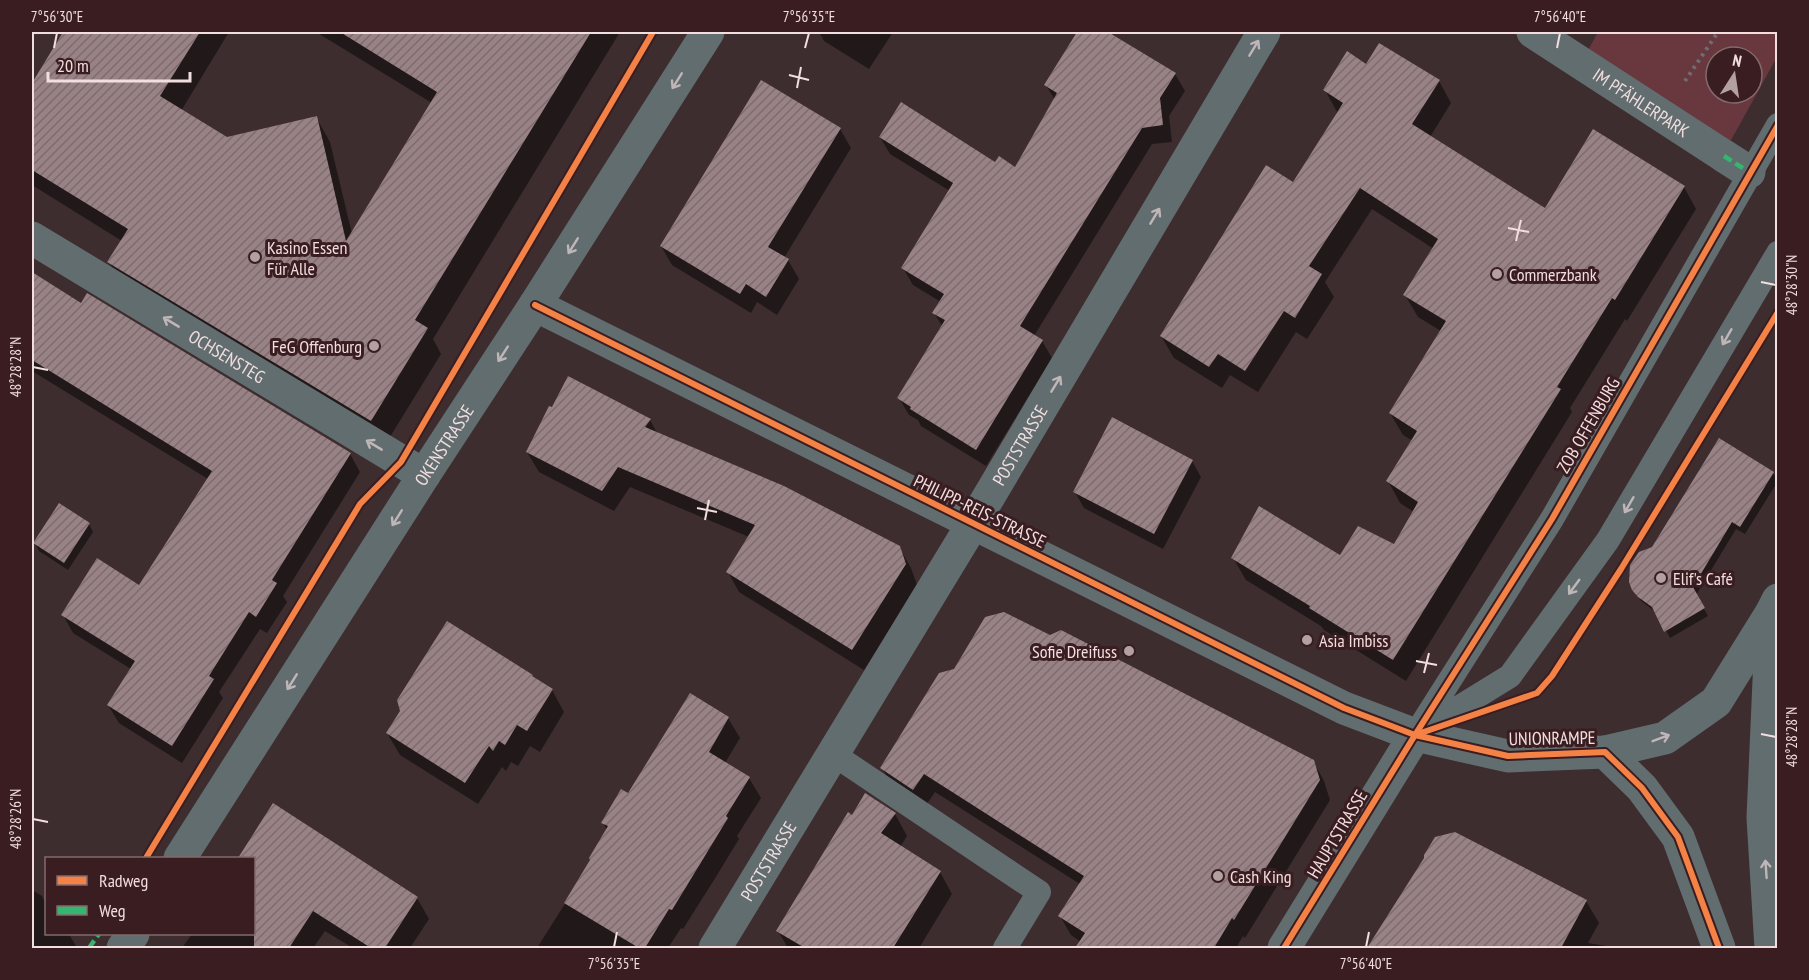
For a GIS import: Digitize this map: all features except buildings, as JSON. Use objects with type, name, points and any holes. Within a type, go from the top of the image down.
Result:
[{"type":"street","name":"OKENSTRASSE","points":[[181,857],[424,476],[536,306],[708,32]]},
{"type":"street","name":"POSTSTRASSE","points":[[715,948],[972,525],[1264,32]]},
{"type":"street","name":"IM PFÄHLERPARK","points":[[1533,32],[1737,164]]},
{"type":"street","name":"OCHSENSTEG","points":[[32,238],[424,476]]},
{"type":"street","name":"PHILIPP-REIS-STRASSE","points":[[536,306],[972,525],[1344,708],[1415,735]]},
{"type":"street","points":[[1605,752],[1665,738],[1716,702],[1775,606]]},
{"type":"street","points":[[1771,948],[1763,818],[1775,606]]},
{"type":"street","name":"UNIONRAMPE","points":[[1415,735],[1508,756],[1605,752],[1642,788],[1678,837],[1719,948]]},
{"type":"street","name":"HAUPTSTRASSE","points":[[1284,948],[1415,735]]},
{"type":"street","points":[[123,948],[132,935]]},
{"type":"lane","name":"ZOB OFFENBURG","points":[[1415,735],[1552,519],[1737,164],[1778,125]]},
{"type":"lane","points":[[1415,735],[1510,676],[1608,540],[1778,253]]},
{"type":"lane","points":[[833,754],[1039,892],[1005,948]]},
{"type":"path","points":[[1662,116],[1718,32]]},
{"type":"shaded area","points":[[1598,32],[1777,32],[1777,57],[1764,80],[1764,45],[1704,45],[1704,105],[1750,105],[1725,151],[1585,56]]},
{"type":"marked path","points":[[1724,156],[1749,172]]},
{"type":"marked path","points":[[89,948],[98,935]]},
{"type":"cycle path","points":[[147,857],[360,504],[401,462],[653,32]]},
{"type":"cycle path","points":[[1284,948],[1552,519],[1778,125]]},
{"type":"cycle path","points":[[535,305],[1344,708],[1415,735],[1508,756],[1605,752],[1642,788],[1678,837],[1719,948]]},
{"type":"cycle path","points":[[1415,735],[1537,693],[1552,676],[1621,569],[1778,312]]},
{"type":"place","name":"Kasino Essen Für Alle","points":[[255,257]]},
{"type":"place","name":"Commerzbank","points":[[1497,274]]},
{"type":"place","name":"FeG Offenburg","points":[[374,346]]},
{"type":"place","name":"Elif's Café","points":[[1661,578]]},
{"type":"place","name":"Asia Imbiss","points":[[1307,640]]},
{"type":"place","name":"Sofie Dreifuss","points":[[1129,651]]},
{"type":"place","name":"Cash King","points":[[1218,876]]}]
